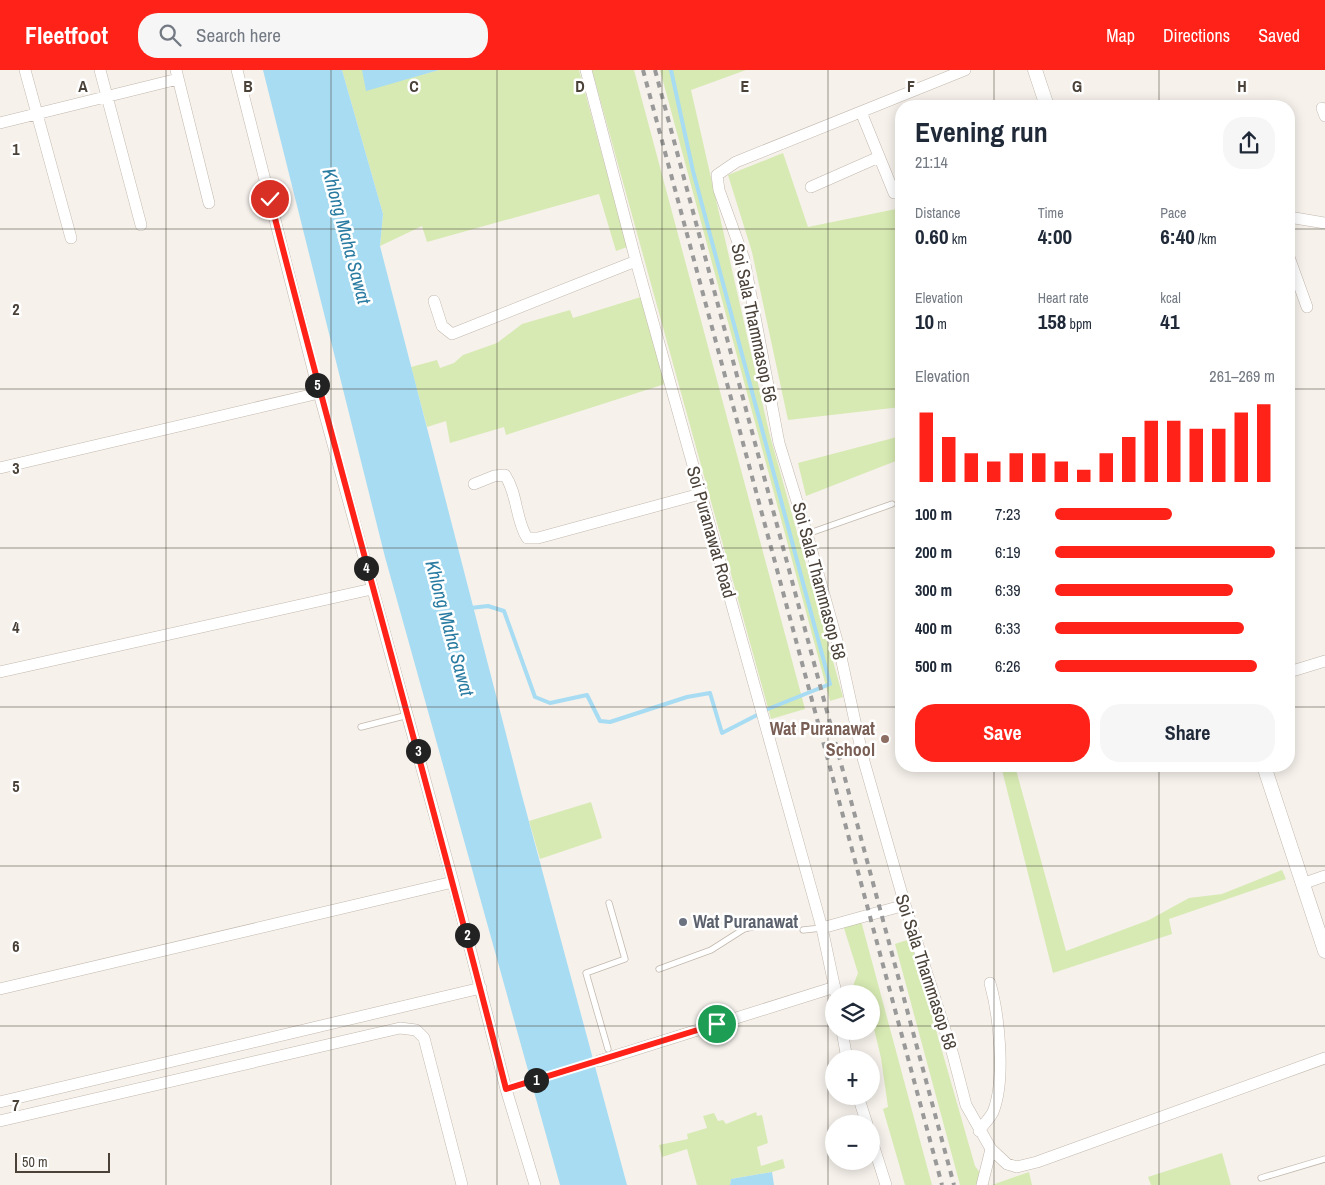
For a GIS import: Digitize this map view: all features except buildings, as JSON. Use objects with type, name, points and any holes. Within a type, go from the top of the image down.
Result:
[{"type":"street","points":[[25,70],[71,238]]},
{"type":"street","points":[[100,70],[141,225]]},
{"type":"street","points":[[236,70],[319,393],[454,882],[481,988],[511,1088],[535,1185]]},
{"type":"street","name":"Soi Puranawat Road","points":[[586,70],[700,494],[822,928],[834,985]]},
{"type":"street","name":"Soi Sala Thammasop 56","points":[[779,443],[744,259],[719,190],[717,175],[736,162],[965,70]]},
{"type":"street","points":[[1035,70],[1045,100]]},
{"type":"street","points":[[0,123],[107,97],[177,75],[209,203]]},
{"type":"street","points":[[861,112],[894,193]]},
{"type":"street","points":[[811,187],[879,157]]},
{"type":"street","points":[[1295,218],[1325,223]]},
{"type":"street","points":[[434,300],[442,326],[452,334],[636,261]]},
{"type":"street","points":[[1295,274],[1307,307]]},
{"type":"street","points":[[0,468],[319,393]]},
{"type":"street","name":"Soi Sala Thammasop 58","points":[[779,443],[839,648],[863,758],[905,906],[953,1056],[966,1105],[979,1131],[991,1149],[1007,1164],[1027,1165],[1325,1058]]},
{"type":"street","points":[[474,484],[494,476],[505,475],[513,487],[520,526],[527,538],[538,538],[700,494]]},
{"type":"street","points":[[0,672],[372,589]]},
{"type":"street","points":[[1295,670],[1325,661]]},
{"type":"street","points":[[1266,772],[1325,951]]},
{"type":"street","points":[[1302,884],[1325,876]]},
{"type":"street","points":[[0,989],[454,882]]},
{"type":"street","points":[[822,928],[905,906]]},
{"type":"street","points":[[979,1131],[993,1112],[999,1071],[999,1035],[990,983]]},
{"type":"street","points":[[0,1102],[481,988]]},
{"type":"street","points":[[599,1061],[825,993]]},
{"type":"street","points":[[0,1121],[400,1028],[416,1030],[424,1038],[462,1185]]},
{"type":"street","points":[[982,1185],[991,1149]]},
{"type":"street","points":[[880,1166],[886,1185]]},
{"type":"lane","points":[[807,534],[892,504]]},
{"type":"lane","points":[[361,727],[408,715]]},
{"type":"lane","points":[[608,903],[625,959],[586,973],[608,1049]]},
{"type":"lane","points":[[659,969],[711,950],[744,929],[767,923]]},
{"type":"lane","points":[[803,930],[822,928]]},
{"type":"lane","points":[[1261,1178],[1325,1159]]},
{"type":"path","points":[[511,1088],[599,1061]]},
{"type":"green space","points":[[342,70],[363,70],[366,90],[439,70],[579,70],[627,247],[616,251],[599,194],[427,242],[422,226],[380,246],[383,214]]},
{"type":"green space","points":[[592,70],[634,70],[805,709],[771,719]]},
{"type":"green space","points":[[660,70],[746,70],[691,90],[769,432],[843,697],[830,701]]},
{"type":"green space","points":[[783,153],[808,227],[895,209],[895,408],[788,420],[752,252],[728,175]]},
{"type":"green space","points":[[641,297],[665,384],[506,435],[504,427],[450,443],[446,421],[427,427],[411,367],[437,360],[440,368],[454,363],[463,355],[497,343],[522,324],[570,310],[573,318]]},
{"type":"green space","points":[[895,438],[895,461],[806,496],[798,463]]},
{"type":"green space","points":[[1003,772],[1017,772],[1066,951],[1149,920],[1189,898],[1222,894],[1282,870],[1286,879],[1169,919],[1172,934],[1053,973]]},
{"type":"green space","points":[[591,802],[602,838],[540,859],[529,821]]},
{"type":"green space","points":[[860,917],[878,985],[853,985],[858,973],[844,928],[849,921]]},
{"type":"green space","points":[[910,939],[975,1166],[989,1185],[960,1185],[895,944]]},
{"type":"green space","points":[[880,991],[932,1185],[905,1185],[883,1109],[888,1107],[877,1040],[880,1040]]},
{"type":"green space","points":[[756,1112],[757,1116],[762,1115],[768,1143],[757,1147],[761,1166],[783,1159],[785,1168],[731,1179],[730,1185],[697,1185],[687,1149],[662,1157],[659,1145],[688,1139],[687,1134],[707,1128],[703,1116],[714,1113],[718,1121],[723,1120],[726,1124]]},
{"type":"green space","points":[[1222,1153],[1231,1185],[1151,1185],[1148,1177]]},
{"type":"green space","points":[[1029,1172],[1032,1185],[992,1185]]},
{"type":"water","name":"Khlong Maha Sawat","points":[[263,70],[342,70],[383,214],[380,246],[521,792],[627,1185],[560,1185],[385,557]]},
{"type":"water","points":[[362,70],[439,70],[366,91]]},
{"type":"water","points":[[772,1172],[774,1185],[730,1185],[731,1179]]},
{"type":"waterway","points":[[671,70],[693,171],[830,684],[768,709]]},
{"type":"waterway","points":[[470,608],[488,606],[504,611],[535,697],[550,703],[587,695],[600,721],[610,722],[687,697],[710,693],[722,733],[757,715]]},
{"type":"railway","points":[[643,70],[942,1185]]},
{"type":"railway","points":[[655,70],[954,1185]]},
{"type":"place","name":"Wat Puranawat School","points":[[885,739]]},
{"type":"place","name":"Wat Puranawat","points":[[683,922]]},
{"type":"route","points":[[270,199],[319,393],[454,882],[506,1089],[717,1024]]}]
